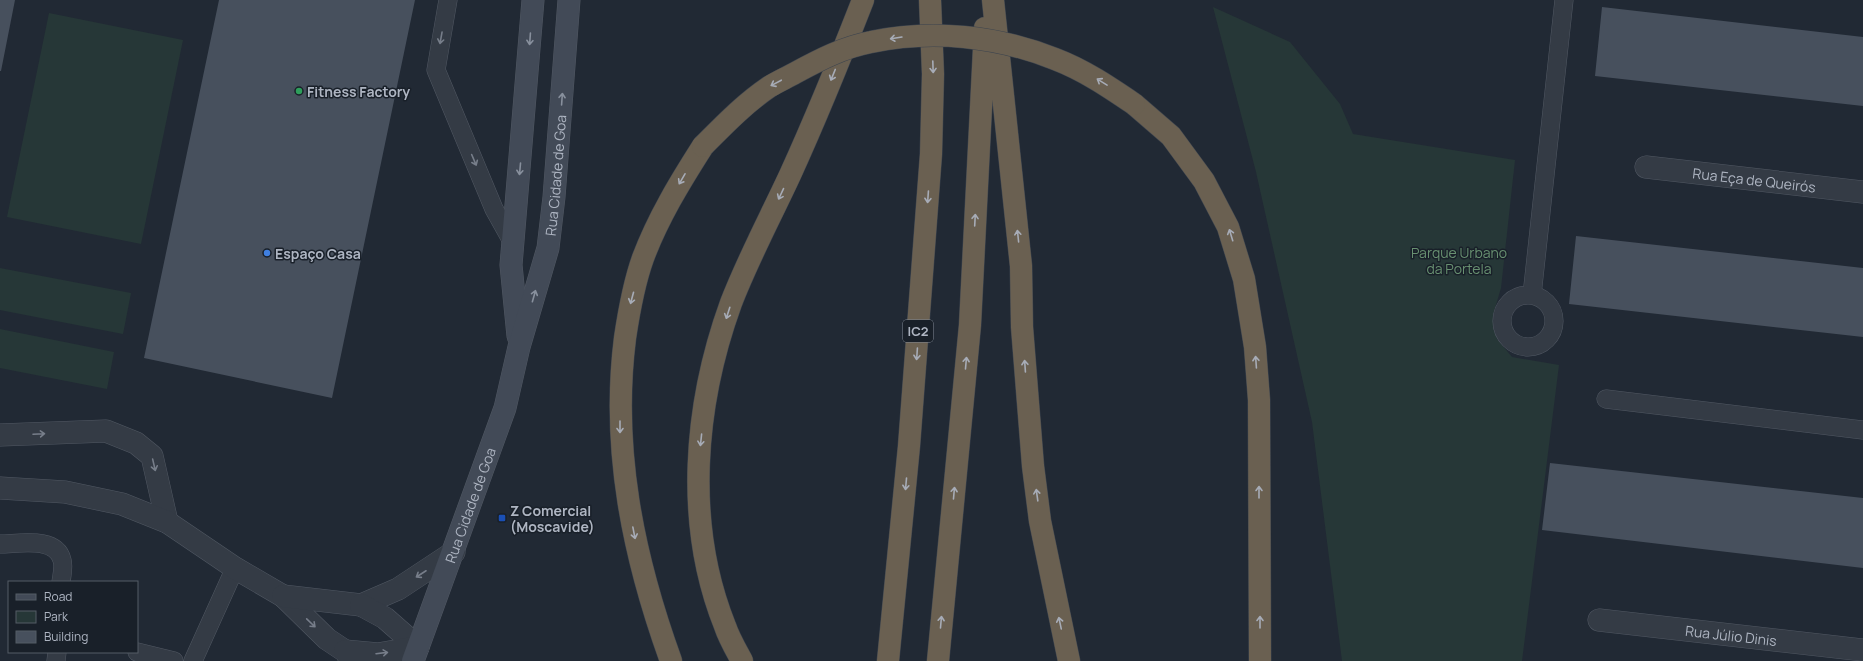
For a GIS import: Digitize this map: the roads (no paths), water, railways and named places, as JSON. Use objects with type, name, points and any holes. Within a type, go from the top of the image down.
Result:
[{"type":"highway","points":[[742,661],[725,626],[707,569],[700,521],[699,455],[706,396],[715,355],[732,303],[821,104],[863,0]]},
{"type":"highway","name":"IC2","points":[[888,661],[908,462],[931,154],[933,74],[930,0]]},
{"type":"highway","points":[[938,661],[970,325],[986,0]]},
{"type":"highway","points":[[993,0],[1021,266],[1022,327],[1033,466],[1042,529],[1068,661]]},
{"type":"highway","points":[[671,661],[656,620],[638,552],[626,495],[620,431],[622,366],[629,313],[643,259],[664,212],[703,146],[730,119],[769,87],[822,58],[870,42],[915,35],[971,38],[1006,44],[1055,59],[1099,80],[1134,104],[1171,136],[1204,181],[1228,227],[1244,279],[1255,347],[1258,400],[1260,661]]},
{"type":"street","name":"Rua Cidade de Goa","points":[[519,347],[511,265],[533,0]]},
{"type":"street","name":"Rua Cidade de Goa","points":[[415,654],[454,552],[505,408],[519,347],[548,248],[554,197],[569,0]]},
{"type":"street","name":"Rua Eça de Queirós","points":[[1646,167],[1863,192]]},
{"type":"street","points":[[0,435],[106,431],[136,443],[152,456],[167,522]]},
{"type":"street","points":[[0,488],[66,492],[122,504],[167,522],[235,568],[283,596],[327,639],[349,656],[415,654]]},
{"type":"street","points":[[361,605],[398,589],[454,552]]},
{"type":"street","points":[[283,596],[361,605],[385,618],[415,654]]},
{"type":"street","name":"Rua Júlio Dinis","points":[[1599,620],[1863,650]]},
{"type":"lane","points":[[448,0],[436,70],[494,209],[513,243]]},
{"type":"lane","points":[[1532,295],[1564,0]]},
{"type":"lane","points":[[1606,399],[1863,430]]},
{"type":"lane","points":[[0,544],[46,544],[58,550],[62,561],[61,581]]},
{"type":"lane","points":[[193,661],[235,568]]},
{"type":"lane","points":[[138,652],[174,661]]},
{"type":"place","name":"Fitness Factory","points":[[299,91]]},
{"type":"place","name":"Espaço Casa","points":[[267,253]]},
{"type":"place","name":"Z Comercial (Moscavide)","points":[[502,518]]},
{"type":"park label","name":"Parque Urbano da Portela","points":[[1459,260]]}]
